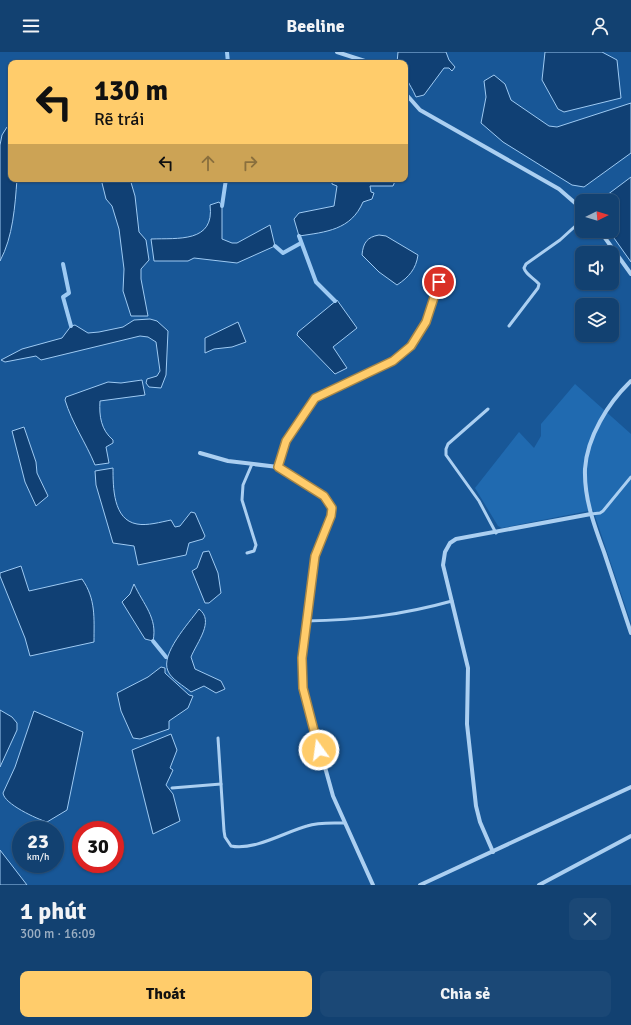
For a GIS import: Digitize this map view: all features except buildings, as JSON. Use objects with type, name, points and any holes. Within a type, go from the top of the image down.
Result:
[{"type":"street","points":[[337,52],[362,60]]},
{"type":"street","points":[[408,96],[420,110],[559,189],[575,203]]},
{"type":"street","points":[[605,238],[631,274]]},
{"type":"street","points":[[631,381],[623,389],[608,410],[594,435],[588,452],[586,484],[591,514],[631,633]]},
{"type":"street","points":[[200,453],[218,459],[278,467],[324,496],[332,508],[331,516],[315,556],[302,658],[303,688],[323,765],[344,823],[373,885]]},
{"type":"street","points":[[493,852],[480,822],[476,806],[467,724],[468,668],[453,601],[443,565],[446,549],[456,539],[496,533],[591,514]]},
{"type":"street","points":[[420,885],[631,787]]},
{"type":"street","points":[[539,885],[631,836]]},
{"type":"lane","points":[[509,326],[538,288],[536,281],[525,272],[524,268],[526,264],[565,236],[575,227]]},
{"type":"lane","points":[[278,467],[286,441],[315,398],[393,361],[411,346],[426,322],[444,269]]},
{"type":"lane","points":[[488,409],[448,444],[446,455],[479,501],[496,533]]},
{"type":"lane","points":[[247,553],[254,551],[256,545],[243,508],[241,492],[252,464]]},
{"type":"lane","points":[[591,514],[600,513],[603,511],[631,477]]},
{"type":"lane","points":[[306,621],[356,620],[380,617],[411,612],[453,601]]},
{"type":"lane","points":[[218,738],[224,831],[225,837],[231,846],[243,847],[307,826],[344,823]]},
{"type":"lane","points":[[172,788],[221,784]]},
{"type":"shaded area","points":[[398,52],[446,52],[449,60],[455,67],[452,71],[449,68],[444,68],[424,95],[416,97],[408,81],[408,60],[397,60]]},
{"type":"shaded area","points":[[545,52],[602,52],[617,60],[621,98],[564,112],[558,109],[542,80]]},
{"type":"shaded area","points":[[494,75],[505,84],[511,100],[549,126],[557,127],[631,103],[631,153],[584,187],[572,185],[503,142],[481,123],[486,97],[484,81]]},
{"type":"shaded area","points":[[7,127],[8,182],[17,182],[11,232],[0,261],[0,145],[2,135]]},
{"type":"shaded area","points":[[631,177],[631,262],[614,238],[619,238],[619,194],[608,194]]},
{"type":"shaded area","points":[[102,182],[131,182],[135,196],[139,232],[146,240],[149,260],[141,269],[141,279],[148,316],[131,316],[123,291],[124,269],[119,229],[112,206],[106,199]]},
{"type":"shaded area","points":[[332,182],[395,182],[393,186],[370,186],[371,192],[374,193],[372,199],[363,202],[352,219],[345,224],[328,231],[299,236],[294,219],[299,213],[334,206],[337,186],[332,184]]},
{"type":"shaded area","points":[[219,202],[222,206],[222,239],[232,243],[237,243],[270,225],[275,246],[237,263],[194,258],[188,261],[154,261],[151,239],[183,238],[201,232],[207,226],[210,217],[210,205]]},
{"type":"shaded area","points":[[379,235],[386,236],[418,255],[416,264],[411,272],[397,285],[379,272],[362,255],[363,247],[366,241],[371,237]]},
{"type":"shaded area","points":[[337,300],[357,328],[333,347],[347,368],[335,374],[297,335],[298,332]]},
{"type":"shaded area","points":[[150,319],[157,321],[168,331],[166,375],[161,388],[149,387],[146,383],[147,379],[157,376],[160,371],[156,342],[148,337],[140,336],[41,360],[36,356],[5,362],[1,360],[22,349],[62,338],[71,326],[75,325],[88,333],[123,327],[134,320]]},
{"type":"shaded area","points":[[238,322],[246,342],[232,347],[214,349],[205,353],[205,338]]},
{"type":"shaded area","points":[[142,380],[145,395],[100,401],[100,412],[103,427],[113,440],[113,443],[106,447],[109,463],[95,465],[71,417],[65,400],[66,397],[108,382],[121,383]]},
{"type":"shaded area","points":[[575,384],[631,434],[631,623],[593,510],[502,528],[498,526],[475,488],[519,432],[534,448],[541,436],[541,424]]},
{"type":"shaded area","points":[[24,427],[36,462],[37,473],[48,496],[36,506],[25,482],[12,431]]},
{"type":"shaded area","points":[[113,468],[113,484],[116,502],[123,516],[129,521],[137,524],[154,524],[171,520],[175,527],[180,526],[191,512],[195,513],[205,536],[203,539],[189,543],[186,555],[138,565],[134,546],[113,543],[96,485],[95,471]]},
{"type":"shaded area","points":[[209,551],[218,573],[221,593],[209,603],[205,603],[192,571],[197,568],[203,552]]},
{"type":"shaded area","points":[[21,566],[29,591],[82,579],[87,586],[92,601],[94,617],[94,642],[30,656],[25,638],[0,576],[0,573]]},
{"type":"shaded area","points":[[134,584],[152,618],[154,633],[153,641],[145,639],[122,602],[130,594]]},
{"type":"shaded area","points":[[199,609],[205,619],[205,626],[191,657],[195,669],[221,681],[225,689],[216,693],[204,686],[191,692],[175,680],[168,671],[168,656],[172,648],[183,630]]},
{"type":"shaded area","points":[[161,667],[165,668],[165,673],[189,695],[193,696],[188,708],[169,721],[169,729],[140,739],[133,738],[121,711],[117,693],[148,677]]},
{"type":"shaded area","points":[[0,710],[12,717],[17,723],[17,730],[0,767]]},
{"type":"shaded area","points":[[34,711],[83,732],[67,810],[49,821],[36,818],[9,802],[5,797],[3,793],[15,767]]},
{"type":"shaded area","points":[[171,734],[177,750],[170,768],[173,770],[166,785],[173,794],[180,821],[153,834],[132,750]]},
{"type":"shaded area","points":[[0,850],[12,866],[12,873],[18,873],[27,885],[0,885]]},
{"type":"waterway","points":[[227,52],[228,60]]},
{"type":"waterway","points":[[222,206],[226,182]]},
{"type":"waterway","points":[[299,236],[316,282],[335,301]]},
{"type":"waterway","points":[[275,246],[283,253],[301,243]]},
{"type":"waterway","points":[[63,264],[69,293],[63,297],[71,326]]},
{"type":"waterway","points":[[153,641],[166,657]]},
{"type":"route","points":[[319,750],[303,688],[301,672],[315,556],[331,516],[332,508],[324,496],[278,467],[286,441],[310,403],[315,398],[393,361],[411,346],[426,322],[439,282]]}]
